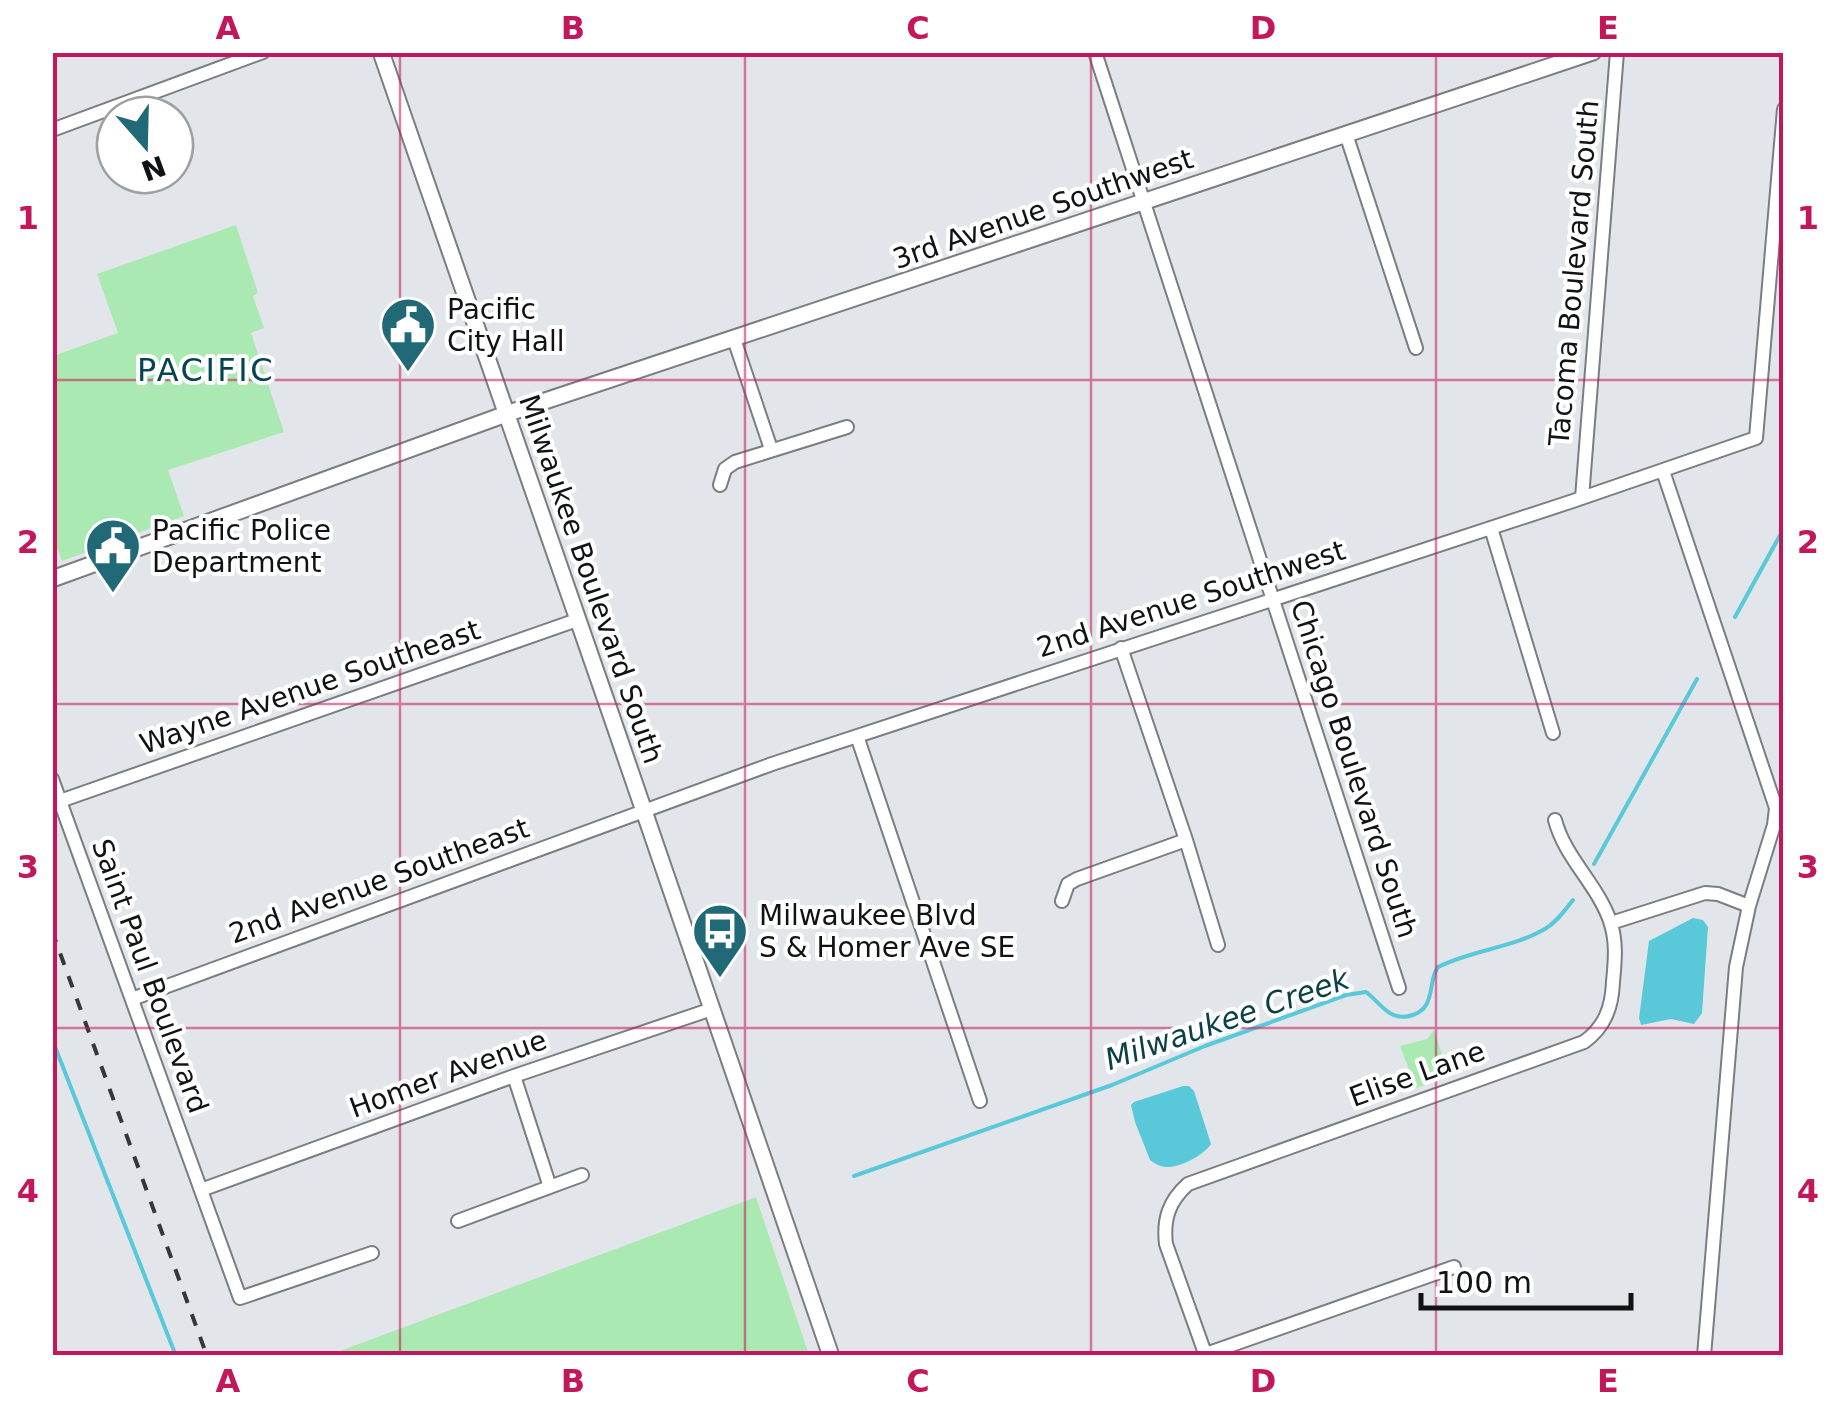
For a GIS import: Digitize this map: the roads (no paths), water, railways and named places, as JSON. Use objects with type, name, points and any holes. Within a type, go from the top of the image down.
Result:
[{"type":"street","points":[[52,130],[263,52]]},
{"type":"street","name":"Milwaukee Boulevard South","points":[[380,52],[509,413],[831,1356]]},
{"type":"street","name":"Chicago Boulevard South","points":[[1096,52],[1399,988]]},
{"type":"street","name":"3rd Avenue Southwest","points":[[52,579],[509,413],[1593,52]]},
{"type":"street","name":"Tacoma Boulevard South","points":[[1582,498],[1617,52]]},
{"type":"street","name":"2nd Avenue Southwest","points":[[643,810],[1756,438],[1784,109]]},
{"type":"street","points":[[1346,134],[1416,348]]},
{"type":"street","points":[[734,339],[771,449]]},
{"type":"street","points":[[720,485],[725,469],[735,462],[846,426]]},
{"type":"street","points":[[1663,470],[1776,808],[1774,826],[1748,906],[1735,984],[1704,1356]]},
{"type":"street","points":[[1491,528],[1553,733]]},
{"type":"street","name":"Wayne Avenue Southeast","points":[[60,801],[577,620]]},
{"type":"street","points":[[1121,648],[1218,945]]},
{"type":"street","points":[[857,736],[980,1100]]},
{"type":"street","name":"Saint Paul Boulevard","points":[[52,779],[240,1298],[372,1253]]},
{"type":"street","name":"2nd Avenue Southeast","points":[[132,999],[643,810]]},
{"type":"street","points":[[1555,820],[1559,836],[1603,903],[1611,924],[1705,893],[1748,906]]},
{"type":"street","points":[[1062,901],[1068,884],[1078,878],[1186,840]]},
{"type":"street","name":"Elise Lane","points":[[1206,1355],[1166,1244],[1165,1220],[1178,1193],[1203,1176],[1584,1042],[1604,1024],[1613,992],[1616,946],[1611,924]]},
{"type":"street","name":"Homer Avenue","points":[[201,1190],[712,1009]]},
{"type":"street","points":[[514,1076],[550,1187]]},
{"type":"street","points":[[458,1221],[582,1176]]},
{"type":"street","points":[[1206,1355],[1454,1267]]},
{"type":"water","points":[[1693,918],[1703,920],[1708,927],[1702,1013],[1694,1024],[1671,1019],[1641,1025],[1649,941]]},
{"type":"water","points":[[1183,1086],[1194,1091],[1211,1144],[1185,1163],[1162,1166],[1150,1160],[1131,1105]]},
{"type":"waterway","name":"Milwaukee Creek","points":[[1735,617],[1784,528]]},
{"type":"waterway","name":"Milwaukee Creek","points":[[1594,864],[1697,679]]},
{"type":"waterway","name":"Milwaukee Creek","points":[[854,1176],[1112,1085],[1205,1046],[1346,995],[1366,992],[1392,1014],[1413,1015],[1427,1004],[1438,967],[1545,929],[1573,900]]},
{"type":"waterway","points":[[52,1039],[176,1356]]},
{"type":"railway","points":[[52,931],[207,1356]]},
{"type":"place","name":"Pacific City Hall","points":[[408,374]]},
{"type":"place","name":"Pacific Police Department","points":[[113,595]]},
{"type":"place","name":"Milwaukee Blvd S & Homer Ave SE","points":[[720,980]]},
{"type":"district","name":"PACIFIC","points":[[206,370]]}]
